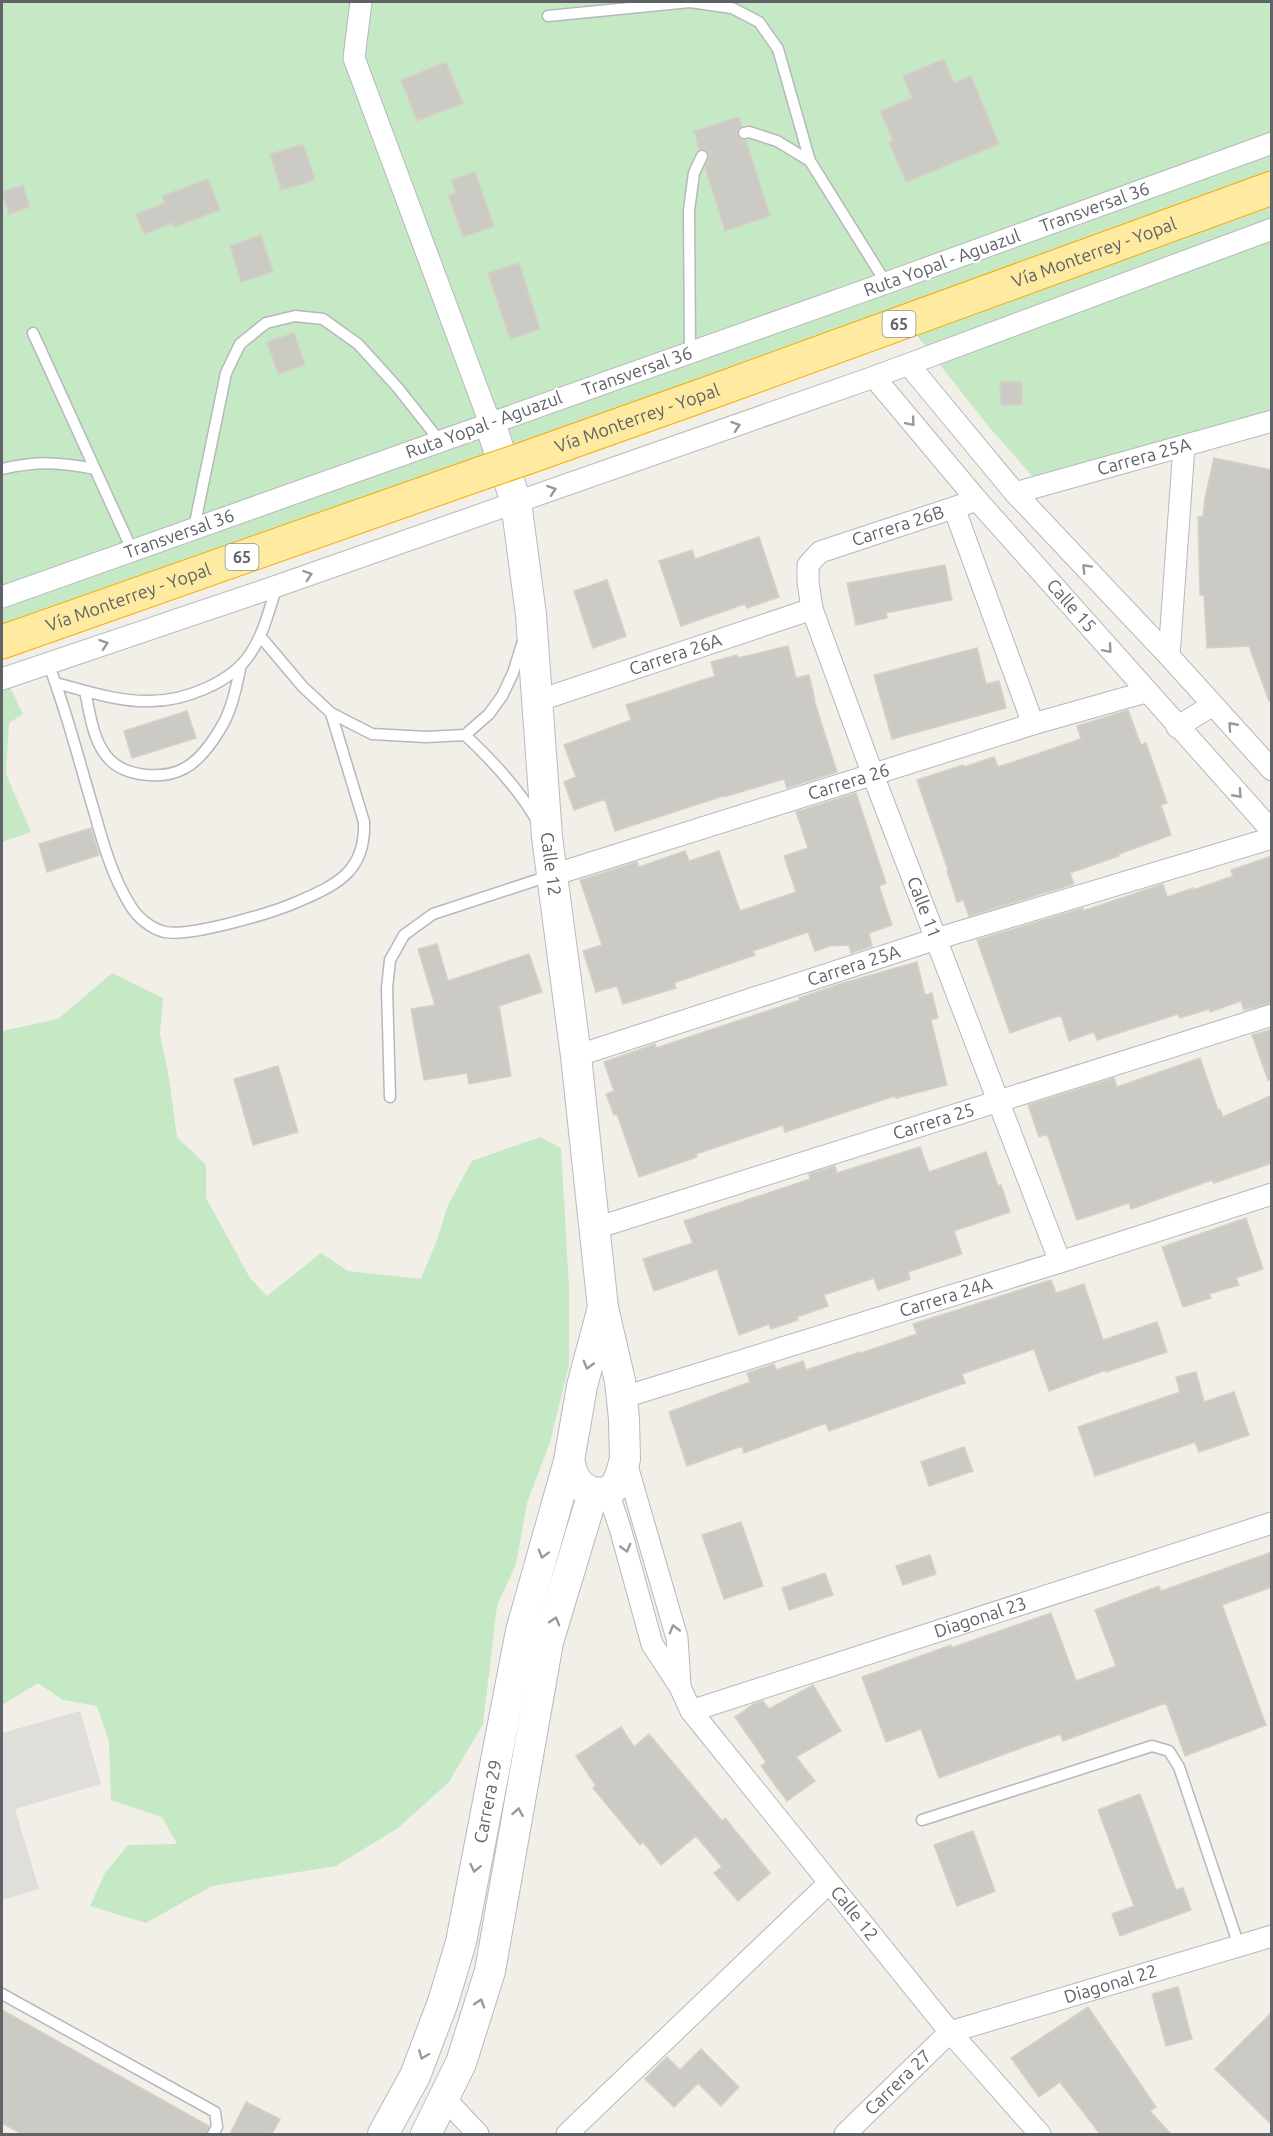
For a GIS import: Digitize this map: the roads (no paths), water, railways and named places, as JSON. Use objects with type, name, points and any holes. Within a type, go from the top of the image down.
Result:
[{"type":"highway","name":"Vía Monterrey - Yopal","points":[[2,642],[717,390],[1272,188]]},
{"type":"main road","name":"Calle 12","points":[[490,423],[516,502],[531,615],[547,837],[576,1056],[603,1308]]},
{"type":"main road","name":"Carrera 29","points":[[426,2134],[461,2064],[490,1971],[548,1642],[600,1493],[615,1485],[625,1459],[620,1382],[603,1308]]},
{"type":"main road","name":"Carrera 29","points":[[383,2134],[415,2076],[443,2002],[461,1942],[521,1631],[569,1461],[582,1386],[603,1308]]},
{"type":"main road","points":[[569,1461],[574,1477],[581,1486],[600,1493]]},
{"type":"street","points":[[361,2],[354,58],[490,423]]},
{"type":"street","name":"65","points":[[2,679],[277,586],[874,377],[1272,229]]},
{"type":"street","name":"Calle 15","points":[[909,364],[1015,493],[1170,656],[1272,770]]},
{"type":"street","name":"Calle 15","points":[[874,377],[977,500],[1272,831]]},
{"type":"street","name":"Carrera 25A","points":[[1015,493],[1272,422]]},
{"type":"street","name":"Transversal 36","points":[[194,528],[490,423]]},
{"type":"street","points":[[1170,656],[1184,446]]},
{"type":"street","name":"Carrera 26B","points":[[820,552],[977,500]]},
{"type":"street","points":[[954,508],[1033,724]]},
{"type":"street","name":"Calle 11","points":[[820,552],[808,566],[812,609],[873,775],[1060,1262]]},
{"type":"street","name":"Carrera 26A","points":[[537,701],[812,609]]},
{"type":"street","name":"Carrera 26","points":[[553,875],[1033,724],[1146,692]]},
{"type":"street","points":[[1177,727],[1213,705]]},
{"type":"street","name":"Carrera 25A","points":[[576,1056],[936,939],[1272,838]]},
{"type":"street","name":"Carrera 25","points":[[596,1228],[1272,1015]]},
{"type":"street","name":"Carrera 24A","points":[[621,1398],[1272,1194]]},
{"type":"street","name":"Calle 12","points":[[625,1459],[677,1638],[680,1687]]},
{"type":"street","name":"Calle 12","points":[[600,1493],[620,1528],[652,1644],[680,1687],[690,1711],[950,2032],[1040,2134]]},
{"type":"street","name":"Diagonal 23","points":[[690,1711],[1272,1523]]},
{"type":"street","points":[[567,2134],[829,1883]]},
{"type":"street","name":"Diagonal 22","points":[[950,2032],[1272,1936]]},
{"type":"street","name":"Carrera 27","points":[[845,2134],[950,2032]]},
{"type":"street","points":[[444,2098],[478,2134]]},
{"type":"lane","points":[[548,16],[690,2],[732,8],[759,22],[778,49],[810,162],[886,283]]},
{"type":"lane","points":[[744,133],[749,132],[777,141],[810,162]]},
{"type":"lane","name":"Ruta Yopal - Aguazul","points":[[2,597],[886,283],[1272,143]]},
{"type":"lane","points":[[690,352],[689,210],[694,173],[702,156]]},
{"type":"lane","points":[[194,528],[226,374],[240,344],[266,323],[295,316],[323,319],[358,345],[398,388],[439,440]]},
{"type":"lane","points":[[33,333],[132,550]]},
{"type":"lane","points":[[2,469],[26,464],[64,463],[95,470]]},
{"type":"lane","points":[[56,683],[116,698],[151,702],[191,695],[218,683],[241,665],[260,636],[277,586]]},
{"type":"lane","points":[[260,636],[303,687],[331,713],[372,734],[426,737],[465,735],[489,714],[501,696],[513,672],[531,615]]},
{"type":"lane","points":[[48,663],[56,683],[108,860],[130,906],[147,924],[165,932],[191,932],[277,910],[333,887],[350,870],[360,856],[365,839],[364,822],[331,713]]},
{"type":"lane","points":[[85,691],[98,742],[111,761],[135,774],[159,776],[185,768],[203,752],[220,730],[233,701],[241,665]]},
{"type":"lane","points":[[465,735],[504,774],[526,802],[547,837]]},
{"type":"lane","points":[[390,1097],[387,988],[390,960],[404,935],[433,914],[553,875]]},
{"type":"lane","points":[[922,1820],[1152,1746],[1170,1751],[1179,1767],[1239,1946]]},
{"type":"lane","points":[[2,1994],[215,2112],[217,2127],[213,2134]]}]
